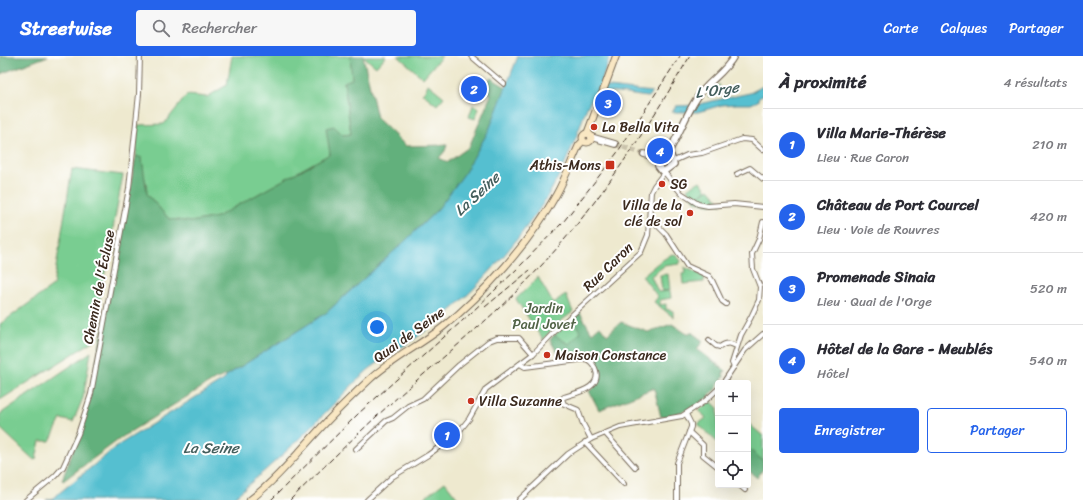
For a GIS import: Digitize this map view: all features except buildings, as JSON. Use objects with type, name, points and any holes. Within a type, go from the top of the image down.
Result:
[{"type":"main road","name":"Quai de Seine","points":[[250,500],[269,484],[300,452],[318,430],[374,375],[443,327],[491,281],[512,257],[533,231],[572,169],[584,142],[582,137],[589,135],[616,56]]},
{"type":"street","name":"Chemin de l'Écluse","points":[[26,500],[55,476],[63,467],[78,434],[91,394],[129,188],[139,94],[140,56]]},
{"type":"street","points":[[471,56],[504,84]]},
{"type":"street","points":[[734,56],[726,67],[699,95],[664,159],[661,170],[665,172],[678,189],[689,199],[701,205],[734,204],[763,207]]},
{"type":"street","points":[[589,135],[615,144]]},
{"type":"street","points":[[664,159],[702,153],[742,139],[752,140],[763,150]]},
{"type":"street","points":[[644,154],[664,159],[674,165],[665,172]]},
{"type":"street","points":[[737,174],[750,168],[763,179]]},
{"type":"street","name":"Rue Caron","points":[[366,500],[392,477],[428,455],[457,434],[468,420],[486,389],[533,354],[561,325],[641,252],[648,235],[651,192],[665,172]]},
{"type":"street","points":[[650,218],[666,234],[687,266],[708,276],[712,280],[722,301],[726,304]]},
{"type":"street","points":[[734,367],[732,363],[736,346],[757,305],[760,291],[753,269],[752,254],[759,239],[763,222]]},
{"type":"street","points":[[759,284],[763,280]]},
{"type":"street","points":[[725,380],[745,350],[763,334]]},
{"type":"street","points":[[356,449],[386,421],[393,418],[408,406],[423,399],[459,365],[492,339],[519,338],[533,354]]},
{"type":"street","points":[[709,340],[716,346],[720,347],[724,344],[730,343],[736,346]]},
{"type":"street","points":[[520,364],[524,367],[586,359],[592,362],[596,373],[594,383],[588,388],[562,399],[564,404],[578,410],[591,439]]},
{"type":"street","points":[[519,500],[568,454],[585,442],[605,433],[632,424],[670,419],[686,414],[705,401],[715,392]]},
{"type":"street","points":[[677,500],[677,462],[692,424],[686,414]]},
{"type":"street","points":[[689,432],[703,445],[703,455],[715,465]]},
{"type":"street","points":[[605,433],[636,467]]},
{"type":"street","points":[[585,442],[624,484]]},
{"type":"green space","points":[[0,56],[48,56],[0,74]]},
{"type":"green space","points":[[232,56],[350,56],[353,79],[344,82],[351,134],[343,135],[334,126],[330,154],[217,217],[191,222],[169,219],[147,194],[146,182],[136,156],[138,125],[164,124],[187,95],[207,97],[227,85]]},
{"type":"green space","points":[[350,56],[363,56],[377,118],[406,146],[447,145],[445,151],[439,158],[448,162],[469,147],[491,95],[485,86],[491,78],[506,87],[489,130],[464,174],[438,209],[326,313],[229,374],[214,380],[125,435],[63,481],[62,480],[85,419],[136,156],[142,158],[147,194],[169,219],[191,222],[217,217],[330,154],[326,128],[334,126],[343,135],[351,134],[344,82],[352,79]]},
{"type":"green space","points":[[363,56],[386,56],[376,67]]},
{"type":"green space","points":[[398,56],[442,56],[423,78]]},
{"type":"green space","points":[[428,84],[444,97],[437,105],[422,93],[425,91]]},
{"type":"green space","points":[[719,84],[721,93],[708,97],[708,96]]},
{"type":"green space","points":[[473,105],[479,108],[475,119],[469,117]]},
{"type":"green space","points":[[72,169],[123,175],[92,342],[0,400],[0,324],[53,286]]},
{"type":"green space","points":[[700,181],[707,190],[694,199],[687,189]]},
{"type":"green space","points":[[709,189],[722,204],[697,202],[694,200]]},
{"type":"green space","points":[[672,254],[677,256],[681,261],[679,264],[664,266],[651,276],[658,292],[670,291],[671,298],[660,300],[660,305],[666,304],[666,309],[673,311],[673,317],[654,302],[658,297],[642,276]]},
{"type":"green space","points":[[684,267],[704,276],[704,282],[683,284],[682,274],[685,273]]},
{"type":"green space","points":[[668,274],[670,290],[662,291],[660,275]]},
{"type":"green space","name":"Jardin Paul Jovet","points":[[538,277],[553,303],[566,295],[573,312],[557,324],[543,340],[516,299]]},
{"type":"green space","points":[[580,313],[592,333],[600,326],[607,335],[621,322],[648,332],[672,324],[687,334],[691,332],[703,341],[697,349],[726,371],[723,373],[724,376],[722,380],[715,380],[715,390],[712,393],[700,403],[678,413],[661,417],[654,388],[599,410],[589,391],[594,387],[599,379],[598,370],[592,355],[561,359],[550,340],[554,335],[569,344],[581,332],[572,320]]},
{"type":"green space","points":[[572,320],[581,332],[568,345],[554,335]]},
{"type":"green space","points":[[91,352],[83,398],[73,422],[61,419],[50,441],[40,441],[36,459],[34,460],[0,428],[0,414]]},
{"type":"green space","points":[[711,401],[715,405],[715,440],[698,424],[706,418],[699,410]]},
{"type":"green space","points":[[751,426],[763,436],[763,469],[751,470]]},
{"type":"green space","points":[[751,451],[763,461],[763,469],[757,478],[751,473]]},
{"type":"green space","points":[[445,482],[459,500],[421,500]]},
{"type":"water","name":"La Seine","points":[[518,56],[610,56],[601,83],[609,87],[652,92],[648,97],[622,93],[602,93],[591,100],[565,164],[544,202],[517,240],[482,280],[457,305],[423,333],[368,370],[293,445],[231,500],[46,500],[53,498],[120,444],[225,379],[226,376],[326,313],[403,243],[438,209],[464,174],[489,130]]},
{"type":"water","points":[[763,86],[763,95],[758,99],[758,101],[751,104],[722,105],[698,112],[672,112],[676,106],[697,105],[750,93]]},
{"type":"tunnel","points":[[615,144],[644,154]]},
{"type":"railway","points":[[271,500],[359,413],[471,313],[564,221],[617,153],[680,56]]},
{"type":"railway","points":[[290,500],[371,421],[507,301],[562,243],[621,166],[690,56]]},
{"type":"railway","points":[[485,307],[530,270]]},
{"type":"place","name":"Château de Port Courcel","points":[[474,89]]},
{"type":"place","name":"Promenade Sinaia","points":[[608,103]]},
{"type":"place","name":"La Bella Vita","points":[[594,127]]},
{"type":"place","name":"Hôtel de la Gare - Meublés","points":[[660,151]]},
{"type":"place","name":"Athis-Mons","points":[[610,165]]},
{"type":"place","name":"SG","points":[[662,184]]},
{"type":"place","name":"Villa de la clé de sol","points":[[690,213]]},
{"type":"place","name":"Maison Constance","points":[[547,355]]},
{"type":"place","name":"Villa Suzanne","points":[[471,401]]},
{"type":"place","name":"Villa Marie-Thérèse","points":[[447,435]]},
{"type":"water label","name":"L'Orge","points":[[717,90]]}]
